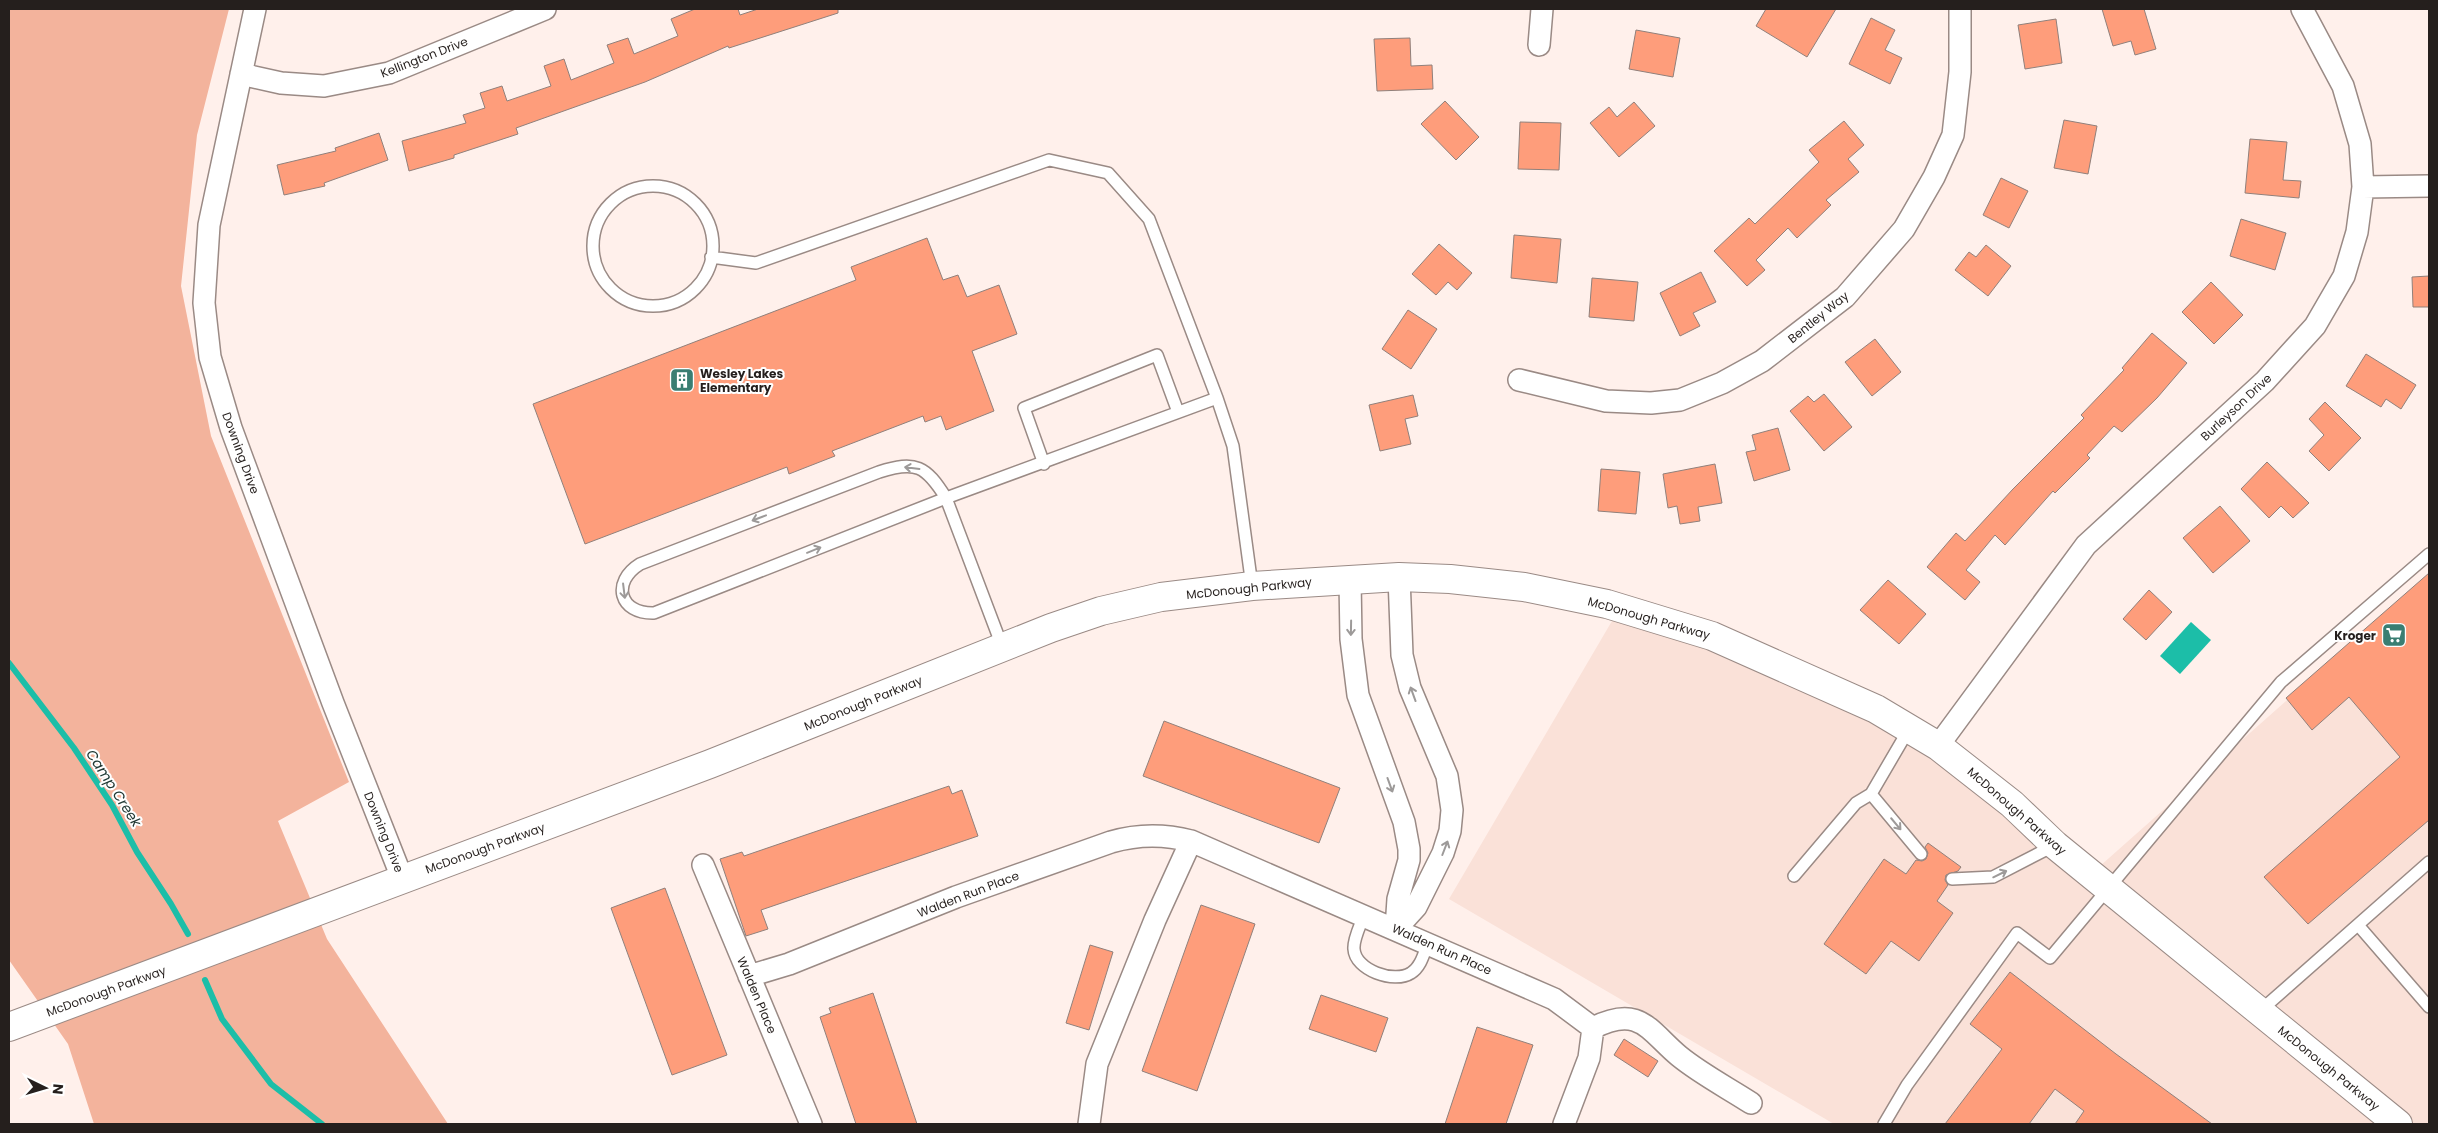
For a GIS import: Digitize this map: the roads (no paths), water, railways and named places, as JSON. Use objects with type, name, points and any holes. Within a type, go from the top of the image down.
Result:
[{"type":"street","name":"Downing Drive","points":[[255,9],[209,225],[204,303],[210,357],[231,428],[333,703],[402,878]]},
{"type":"street","name":"Kellington Drive","points":[[241,74],[281,83],[324,86],[380,75],[545,9]]},
{"type":"street","points":[[1539,45],[1542,9]]},
{"type":"street","name":"Bentley Way","points":[[1519,380],[1606,401],[1651,403],[1680,400],[1722,383],[1762,361],[1845,296],[1904,229],[1934,177],[1953,135],[1960,72],[1960,9]]},
{"type":"street","name":"Burleyson Drive","points":[[1938,746],[2086,546],[2265,381],[2315,326],[2344,276],[2357,232],[2363,188],[2360,144],[2343,86],[2302,9]]},
{"type":"street","points":[[2363,188],[2429,186]]},
{"type":"street","points":[[1396,929],[1416,907],[1434,872],[1450,831],[1451,793],[1445,771],[1410,688],[1402,655],[1399,577]]},
{"type":"street","name":"McDonough Parkway","points":[[9,1027],[710,764],[1002,646],[1101,611],[1162,597],[1252,586],[1399,577],[1450,579],[1524,587],[1607,604],[1712,636],[1876,709],[1938,746],[2012,804],[2055,845],[2398,1124]]},
{"type":"street","points":[[1350,580],[1351,640],[1355,682],[1363,710],[1404,822],[1409,849],[1408,864],[1398,898],[1396,929]]},
{"type":"street","name":"Walden Run Place","points":[[749,976],[789,964],[956,897],[1111,842],[1151,836],[1191,841],[1364,915],[1554,999],[1594,1028]]},
{"type":"street","points":[[1089,1124],[1097,1064],[1155,920],[1191,841]]},
{"type":"street","points":[[1408,864],[1434,872]]},
{"type":"street","name":"Walden Place","points":[[703,865],[811,1124]]},
{"type":"street","points":[[1564,1124],[1589,1058],[1594,1028],[1614,1020],[1635,1020],[1653,1029],[1679,1056],[1751,1103]]},
{"type":"lane","points":[[711,257],[756,263],[1049,160],[1108,173],[1149,219],[1217,398],[1233,446],[1252,586]]},
{"type":"lane","points":[[651,186],[671,189],[689,198],[703,213],[711,231],[711,257],[708,269],[698,286],[684,298],[665,305],[646,306],[627,301],[611,290],[599,274],[593,255],[594,235],[601,216],[614,200],[631,190],[651,186]]},
{"type":"lane","points":[[1044,464],[1024,408],[1157,355],[1178,412]]},
{"type":"lane","points":[[1002,646],[946,498],[934,477],[922,469],[912,466],[895,467],[879,472],[640,564],[630,570],[623,579],[623,592],[627,604],[636,611],[654,614],[946,498],[1044,464],[1217,398]]},
{"type":"lane","points":[[1884,1124],[1907,1085],[2017,933],[2050,958],[2281,682],[2429,554]]},
{"type":"lane","points":[[1794,876],[1856,803],[1871,794],[1909,728]]},
{"type":"lane","points":[[1871,794],[1920,854]]},
{"type":"lane","points":[[1952,879],[1993,877],[2055,845]]},
{"type":"lane","points":[[2260,1011],[2429,862]]},
{"type":"lane","points":[[1364,915],[1353,948],[1358,961],[1378,974],[1398,978],[1410,974],[1418,966],[1428,943]]},
{"type":"lane","points":[[2358,925],[2429,1007]]},
{"type":"waterway","name":"Camp Creek","points":[[9,663],[74,748],[112,805],[137,852],[188,934]]},
{"type":"waterway","name":"Camp Creek","points":[[205,980],[222,1019],[271,1084],[322,1124]]},
{"type":"place","name":"Wesley Lakes Elementary","points":[[682,380]]},
{"type":"place","name":"Kroger","points":[[2394,635]]}]
